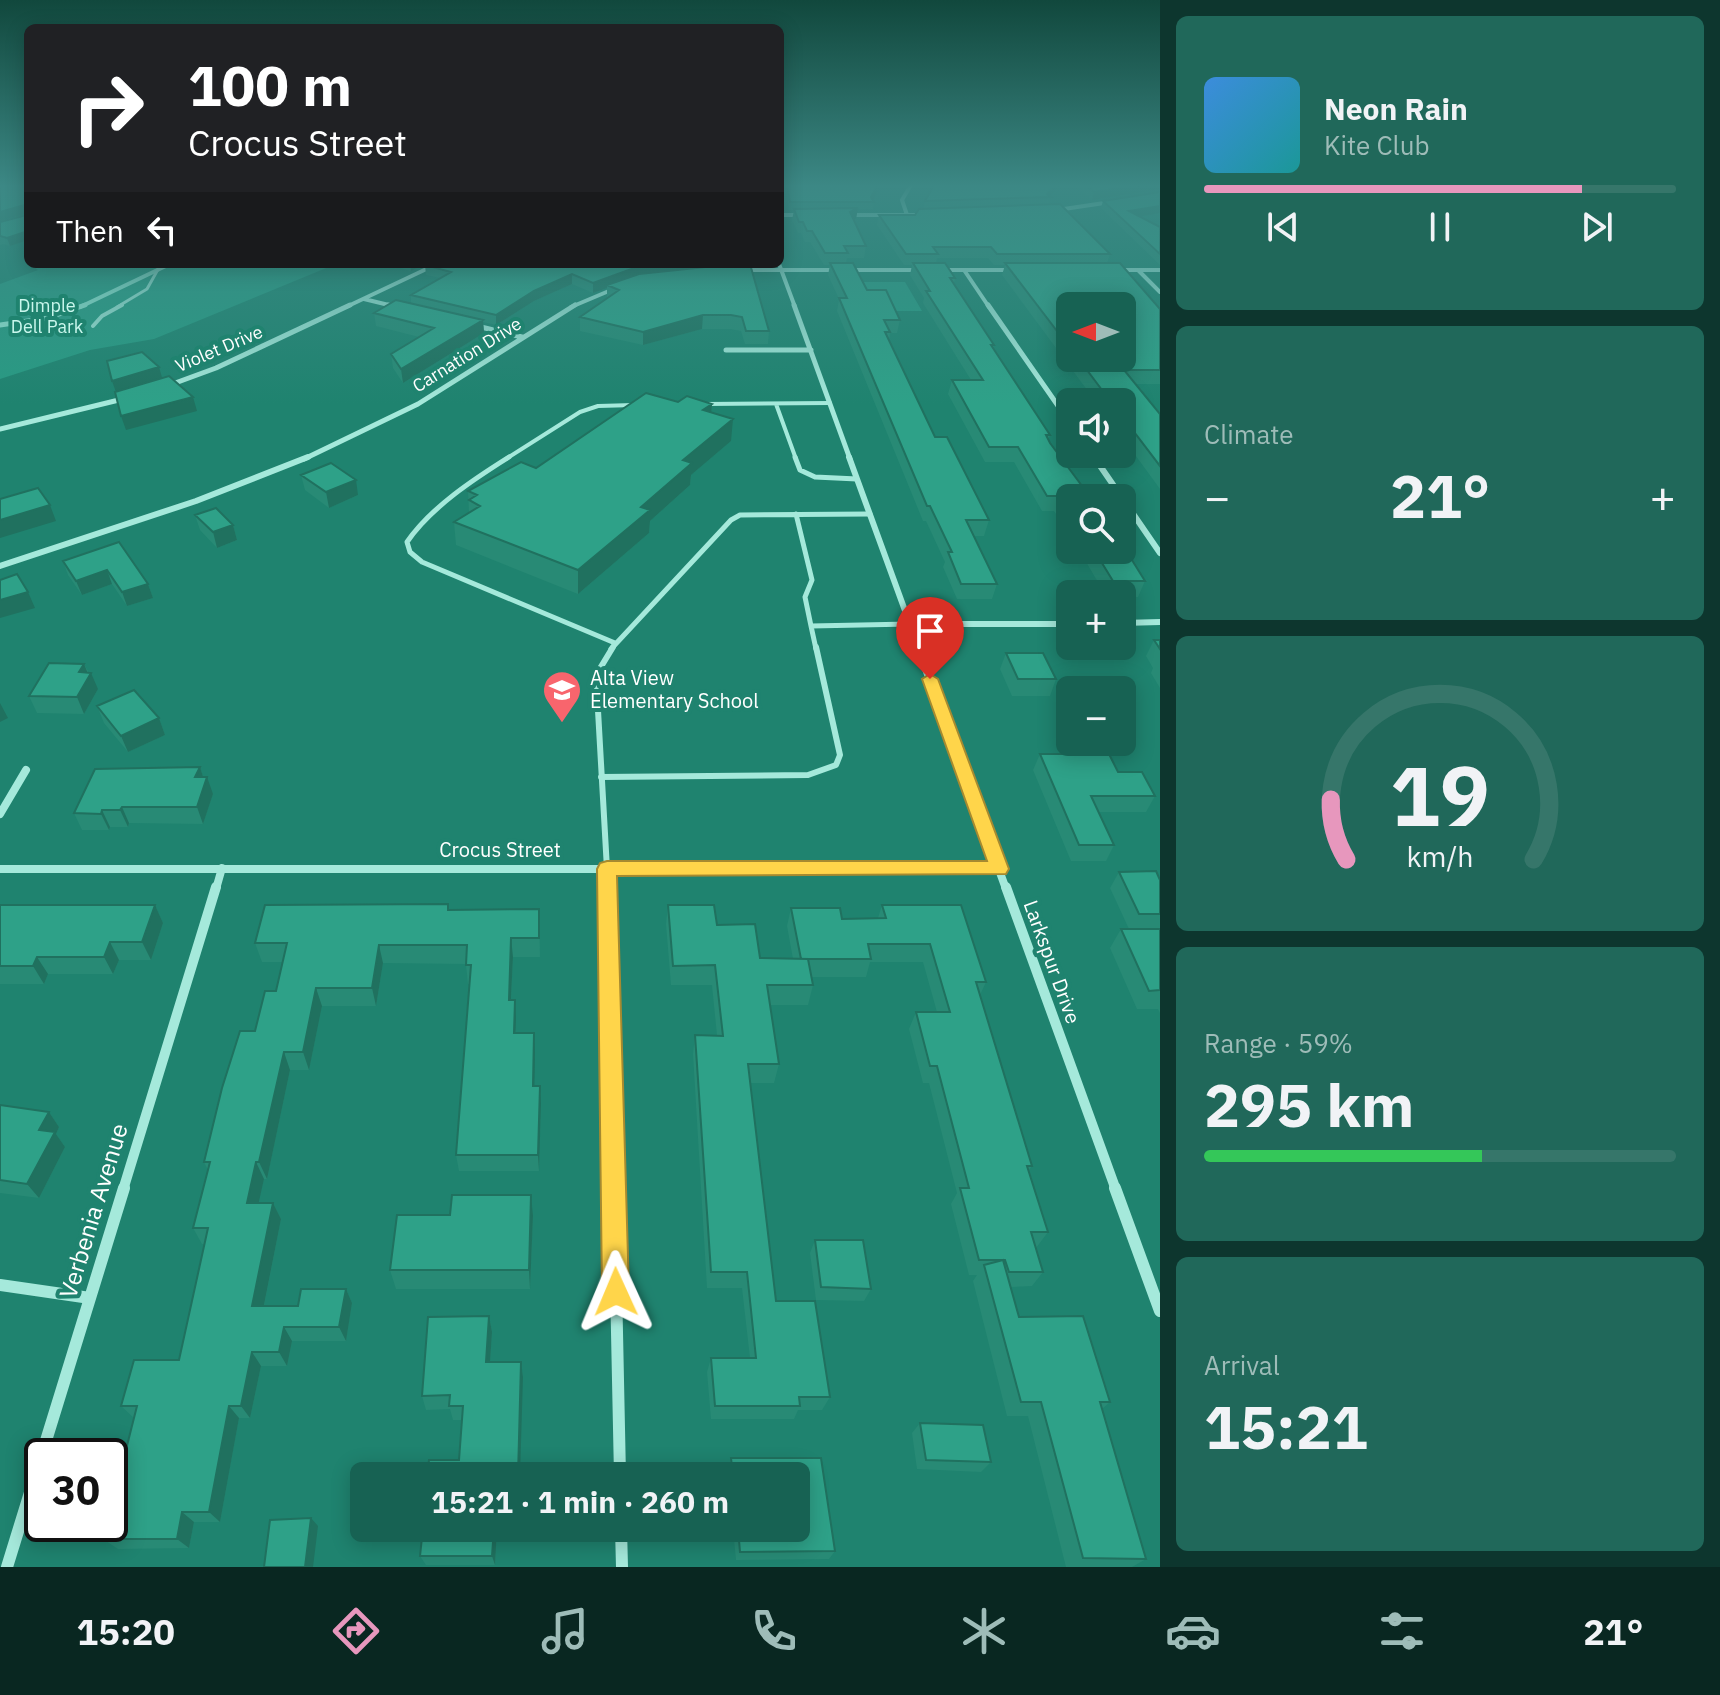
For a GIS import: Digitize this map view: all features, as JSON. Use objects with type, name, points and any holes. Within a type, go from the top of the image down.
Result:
[{"type":"street","points":[[784,267],[1025,270]]},
{"type":"street","name":"Violet Drive","points":[[157,390],[216,368],[429,268]]},
{"type":"street","points":[[731,270],[764,268]]},
{"type":"street","name":"Larkspur Drive","points":[[780,268],[1160,1311]]},
{"type":"street","points":[[964,270],[1056,403]]},
{"type":"street","points":[[1111,270],[1160,270]]},
{"type":"street","points":[[1138,270],[1160,292]]},
{"type":"street","name":"Carnation Drive","points":[[0,566],[166,512],[318,453],[388,420],[455,382],[582,300],[623,286]]},
{"type":"street","points":[[363,299],[406,309]]},
{"type":"street","points":[[464,323],[522,337]]},
{"type":"street","points":[[726,350],[811,350]]},
{"type":"street","points":[[0,429],[136,396]]},
{"type":"street","points":[[1102,468],[1160,553]]},
{"type":"street","points":[[1136,623],[1160,622]]},
{"type":"street","points":[[910,624],[1056,624]]},
{"type":"street","points":[[0,814],[26,770]]},
{"type":"street","name":"Verbenia Avenue","points":[[7,1567],[222,868]]},
{"type":"street","name":"Crocus Street","points":[[0,869],[999,869]]},
{"type":"street","points":[[607,869],[620,1462]]},
{"type":"street","points":[[0,1285],[90,1298]]},
{"type":"street","points":[[621,1542],[622,1567]]},
{"type":"lane","points":[[93,326],[104,315],[148,291],[159,268]]},
{"type":"lane","points":[[703,404],[830,403]]},
{"type":"lane","points":[[776,404],[800,470],[815,477],[857,479]]},
{"type":"lane","points":[[615,643],[422,562],[410,552],[407,542],[416,529],[477,477],[580,412],[598,406],[640,405]]},
{"type":"lane","points":[[601,777],[808,775],[836,765],[840,755],[805,597],[812,580],[796,514]]},
{"type":"lane","points":[[607,869],[596,675],[597,668],[615,643],[731,520],[740,515],[870,514]]},
{"type":"lane","points":[[811,626],[910,624]]},
{"type":"green space","name":"Dimple Dell Park","points":[[35,268],[326,268],[154,339],[90,350],[0,379],[0,284],[38,270]]},
{"type":"green space","points":[[833,282],[905,282],[922,311],[846,311]]},
{"type":"building","points":[[830,263],[853,263],[867,290],[886,290],[900,320],[884,320],[890,332],[885,332],[935,437],[947,437],[989,520],[966,520],[997,584],[961,584],[948,552],[952,552],[930,506],[927,506],[839,298],[847,298]]},
{"type":"building","points":[[913,263],[945,263],[955,278],[950,278],[1050,435],[1046,435],[1056,451],[1056,468],[1069,468],[1081,484],[1056,484],[1056,496],[1047,496],[1018,447],[989,447],[952,380],[983,380],[926,291],[930,291]]},
{"type":"building","points":[[1005,263],[1120,263],[1160,309],[1160,370],[1136,370],[1136,292],[1056,292],[1056,330]]},
{"type":"building","points":[[436,268],[634,268],[593,283],[572,274],[534,291],[496,315],[411,295],[451,272]]},
{"type":"building","points":[[696,268],[751,268],[769,331],[746,331],[742,317],[731,315],[703,315],[643,332],[580,317],[619,290],[607,285],[639,274]]},
{"type":"building","points":[[396,300],[483,320],[401,369],[391,354],[434,328],[374,313]]},
{"type":"building","points":[[142,352],[159,367],[112,381],[107,361]]},
{"type":"building","points":[[1088,372],[1126,372],[1160,414],[1160,466],[1136,434],[1136,388],[1100,388]]},
{"type":"building","points":[[169,376],[193,397],[121,416],[115,392]]},
{"type":"building","points":[[646,393],[678,402],[687,396],[712,404],[703,410],[733,419],[683,460],[692,463],[641,507],[650,510],[578,570],[454,522],[480,506],[469,500],[477,495],[468,491],[521,462],[536,468]]},
{"type":"building","points":[[331,463],[356,480],[326,492],[301,475]]},
{"type":"building","points":[[38,488],[50,505],[0,520],[0,499]]},
{"type":"building","points":[[216,508],[233,525],[213,532],[195,515]]},
{"type":"building","points":[[119,542],[148,584],[122,592],[107,570],[76,581],[63,561]]},
{"type":"building","points":[[1103,564],[1134,564],[1145,581],[1136,580],[1112,580]]},
{"type":"building","points":[[17,574],[28,592],[0,600],[0,580]]},
{"type":"building","points":[[1006,653],[1043,653],[1056,679],[1018,679]]},
{"type":"building","points":[[49,663],[84,664],[79,672],[91,673],[77,697],[29,696]]},
{"type":"building","points":[[134,690],[159,718],[121,736],[97,706]]},
{"type":"building","points":[[1040,754],[1110,756],[1118,772],[1142,772],[1155,796],[1091,796],[1114,845],[1079,845]]},
{"type":"building","points":[[200,767],[195,777],[207,777],[197,807],[122,807],[120,810],[102,810],[101,814],[74,813],[95,769]]},
{"type":"building","points":[[1156,871],[1160,880],[1160,914],[1139,914],[1119,872]]},
{"type":"building","points":[[448,904],[448,910],[539,909],[539,938],[511,938],[509,1000],[515,1000],[514,1033],[534,1033],[533,1086],[540,1086],[538,1155],[456,1155],[471,965],[466,965],[467,945],[379,945],[372,988],[316,988],[303,1052],[284,1052],[247,1203],[273,1203],[252,1306],[298,1306],[301,1289],[346,1289],[339,1327],[284,1327],[279,1352],[252,1352],[241,1406],[229,1406],[209,1512],[182,1512],[177,1539],[128,1539],[128,1442],[137,1406],[121,1406],[134,1360],[179,1360],[208,1228],[193,1228],[210,1162],[204,1162],[222,1088],[240,1031],[255,1031],[265,991],[276,991],[287,943],[255,943],[265,905]]},
{"type":"building","points":[[0,905],[155,905],[142,942],[110,942],[104,957],[37,957],[33,966],[0,966]]},
{"type":"building","points":[[668,905],[714,905],[717,925],[755,924],[760,958],[808,959],[813,985],[767,985],[779,1064],[748,1064],[776,1301],[815,1301],[830,1397],[799,1397],[800,1406],[715,1406],[711,1358],[756,1358],[747,1272],[711,1272],[695,1035],[723,1036],[715,965],[673,966]]},
{"type":"building","points":[[882,905],[961,905],[986,982],[976,982],[1032,1166],[1027,1166],[1048,1232],[1031,1232],[1043,1272],[1009,1272],[1005,1260],[979,1260],[960,1188],[969,1188],[937,1066],[930,1066],[916,1012],[950,1012],[930,944],[868,944],[871,959],[801,959],[791,908],[840,908],[842,919],[886,918]]},
{"type":"building","points":[[1121,929],[1160,929],[1160,990],[1149,991]]},
{"type":"building","points":[[0,1105],[49,1112],[39,1130],[55,1132],[27,1184],[0,1180]]},
{"type":"building","points":[[452,1195],[531,1195],[529,1270],[390,1270],[397,1215],[450,1215]]},
{"type":"building","points":[[815,1240],[863,1240],[871,1289],[821,1287]]},
{"type":"building","points":[[1003,1260],[1019,1317],[1083,1316],[1110,1402],[1100,1402],[1146,1559],[1083,1558],[1041,1402],[1021,1402],[984,1265]]},
{"type":"building","points":[[489,1316],[486,1362],[521,1362],[518,1462],[429,1462],[459,1460],[463,1406],[449,1406],[450,1395],[422,1396],[428,1317]]},
{"type":"building","points":[[920,1423],[983,1425],[991,1462],[926,1460]]},
{"type":"building","points":[[731,1458],[821,1458],[835,1551],[740,1552],[739,1542],[810,1542],[810,1462],[731,1462]]},
{"type":"building","points":[[311,1518],[305,1567],[264,1567],[270,1520]]},
{"type":"building","points":[[422,1542],[493,1542],[492,1556],[420,1556]]},
{"type":"waterway","points":[[82,306],[162,268]]},
{"type":"waterway","points":[[0,325],[48,318],[82,306]]},
{"type":"place","name":"Alta View Elementary School","points":[[562,724]]},
{"type":"route","points":[[616,1292],[607,869],[999,869],[930,679]]}]
